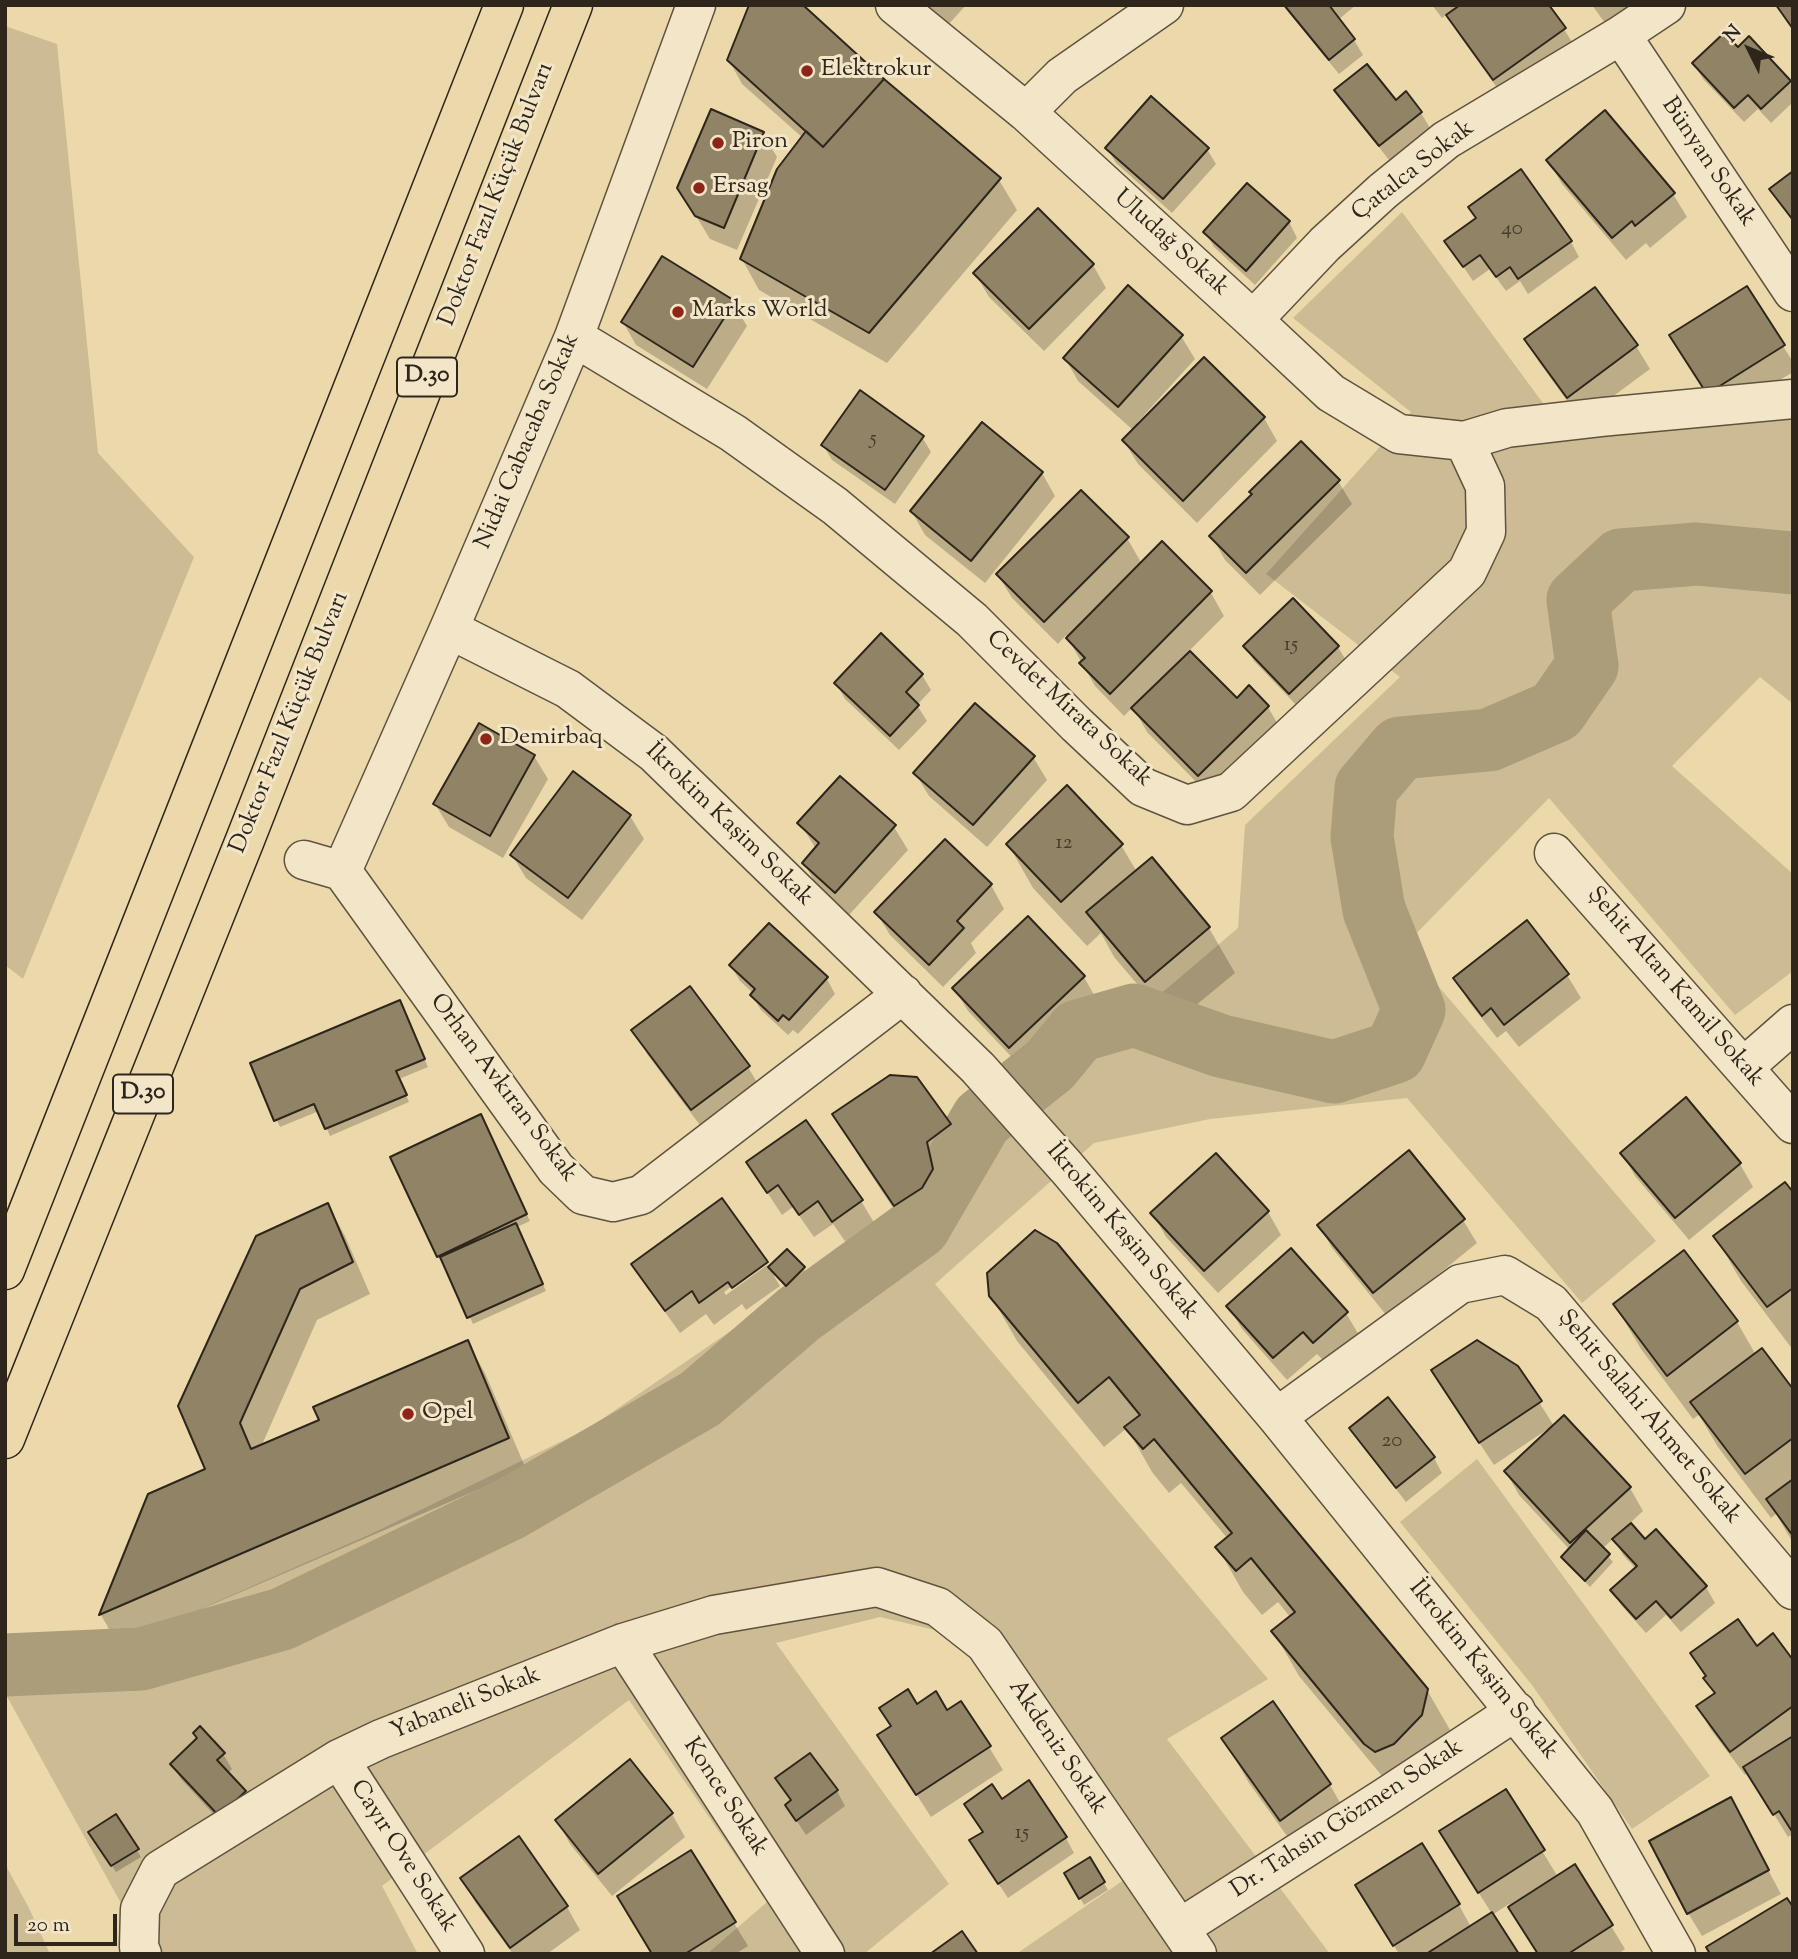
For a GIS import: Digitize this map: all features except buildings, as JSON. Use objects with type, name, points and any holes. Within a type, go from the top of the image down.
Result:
[{"type":"highway","name":"D.30","points":[[5,1270],[504,5]]},
{"type":"highway","name":"Doktor Fazıl Küçük Bulvarı","points":[[5,1439],[245,840],[573,5]]},
{"type":"highway","points":[[5,1209],[80,1077]]},
{"type":"street","name":"Nidai Cabacaba Sokak","points":[[342,871],[574,337],[696,5]]},
{"type":"street","name":"Uludağ Sokak","points":[[895,5],[1026,113],[1331,393],[1399,434],[1464,441]]},
{"type":"street","points":[[1026,113],[1062,76],[1164,5]]},
{"type":"street","name":"Çatalca Sokak","points":[[1253,320],[1325,244],[1383,191],[1446,140],[1666,5]]},
{"type":"street","name":"Bünyan Sokak","points":[[1621,35],[1793,292]]},
{"type":"street","name":"Cevdet Mirata Sokak","points":[[574,337],[733,433],[835,506],[972,620],[1143,787],[1187,805],[1231,792],[1467,572],[1486,532],[1485,486],[1464,441]]},
{"type":"street","points":[[1464,441],[1507,428],[1793,399]]},
{"type":"street","name":"İkrokim Kaşim Sokak","points":[[449,629],[568,689],[654,753],[978,1068],[1277,1417],[1595,1811],[1675,1954]]},
{"type":"street","name":"Şehit Altan Kamil Sokak","points":[[1554,853],[1793,1124]]},
{"type":"street","points":[[304,860],[342,871]]},
{"type":"street","name":"Orhan Avkıran Sokak","points":[[342,871],[556,1169],[583,1195],[613,1202],[641,1195],[903,994]]},
{"type":"street","points":[[1744,1067],[1793,1024]]},
{"type":"street","name":"Şehit Salahi Ahmet Sokak","points":[[1277,1417],[1460,1284],[1505,1275],[1551,1303],[1793,1590]]},
{"type":"street","name":"Yabaneli Sokak","points":[[141,1950],[140,1909],[160,1870],[339,1759],[381,1739],[623,1643],[714,1615],[877,1587]]},
{"type":"street","name":"Akdeniz Sokak","points":[[877,1587],[938,1607],[985,1644],[1188,1941]]},
{"type":"street","name":"Konce Sokak","points":[[623,1643],[825,1954]]},
{"type":"street","name":"Dr. Tahsin Gözmen Sokak","points":[[1188,1941],[1384,1798],[1516,1711]]},
{"type":"street","name":"Cayır Ove Sokak","points":[[339,1759],[465,1954]]},
{"type":"shaded area","points":[[5,26],[57,44],[98,453],[194,557],[23,979],[5,965]]},
{"type":"shaded area","points":[[1402,212],[1565,433],[1793,417],[1793,704],[1760,677],[1672,766],[1793,874],[1793,971],[1735,1015],[1549,798],[1404,946],[1656,1241],[1582,1303],[1407,1098],[1210,1119],[1094,1143],[935,1284],[1268,1679],[1167,1739],[1330,1954],[1016,1954],[1150,1862],[1007,1647],[880,1617],[776,1643],[949,1884],[864,1954],[707,1954],[767,1902],[629,1700],[382,1886],[418,1954],[149,1954],[5,1693],[5,1651],[148,1632],[373,1533],[589,1428],[916,1207],[976,1099],[1080,1000],[1151,1002],[1238,928],[1245,825],[1400,677],[1266,574],[1411,412],[1293,318]]},
{"type":"shaded area","points":[[1477,1459],[1710,1776],[1632,1829],[1532,1685],[1400,1522]]},
{"type":"shaded area","points":[[5,1864],[29,1908],[50,1954],[5,1954]]},
{"type":"waterway","points":[[5,1665],[141,1659],[282,1619],[508,1510],[700,1399],[799,1314],[919,1227],[982,1119],[1050,1065],[1078,1031],[1134,1015],[1221,1046],[1334,1072],[1395,1052],[1414,1010],[1374,910],[1362,837],[1366,788],[1400,748],[1489,740],[1556,711],[1587,666],[1578,600],[1621,560],[1697,554],[1793,563]]},
{"type":"place","name":"Elektrokur","points":[[807,71]]},
{"type":"place","name":"Piron","points":[[718,143]]},
{"type":"place","name":"Ersag","points":[[699,188]]},
{"type":"place","name":"Marks World","points":[[678,312]]},
{"type":"place","name":"Demirbaq","points":[[486,739]]},
{"type":"place","name":"Opel","points":[[408,1414]]}]
